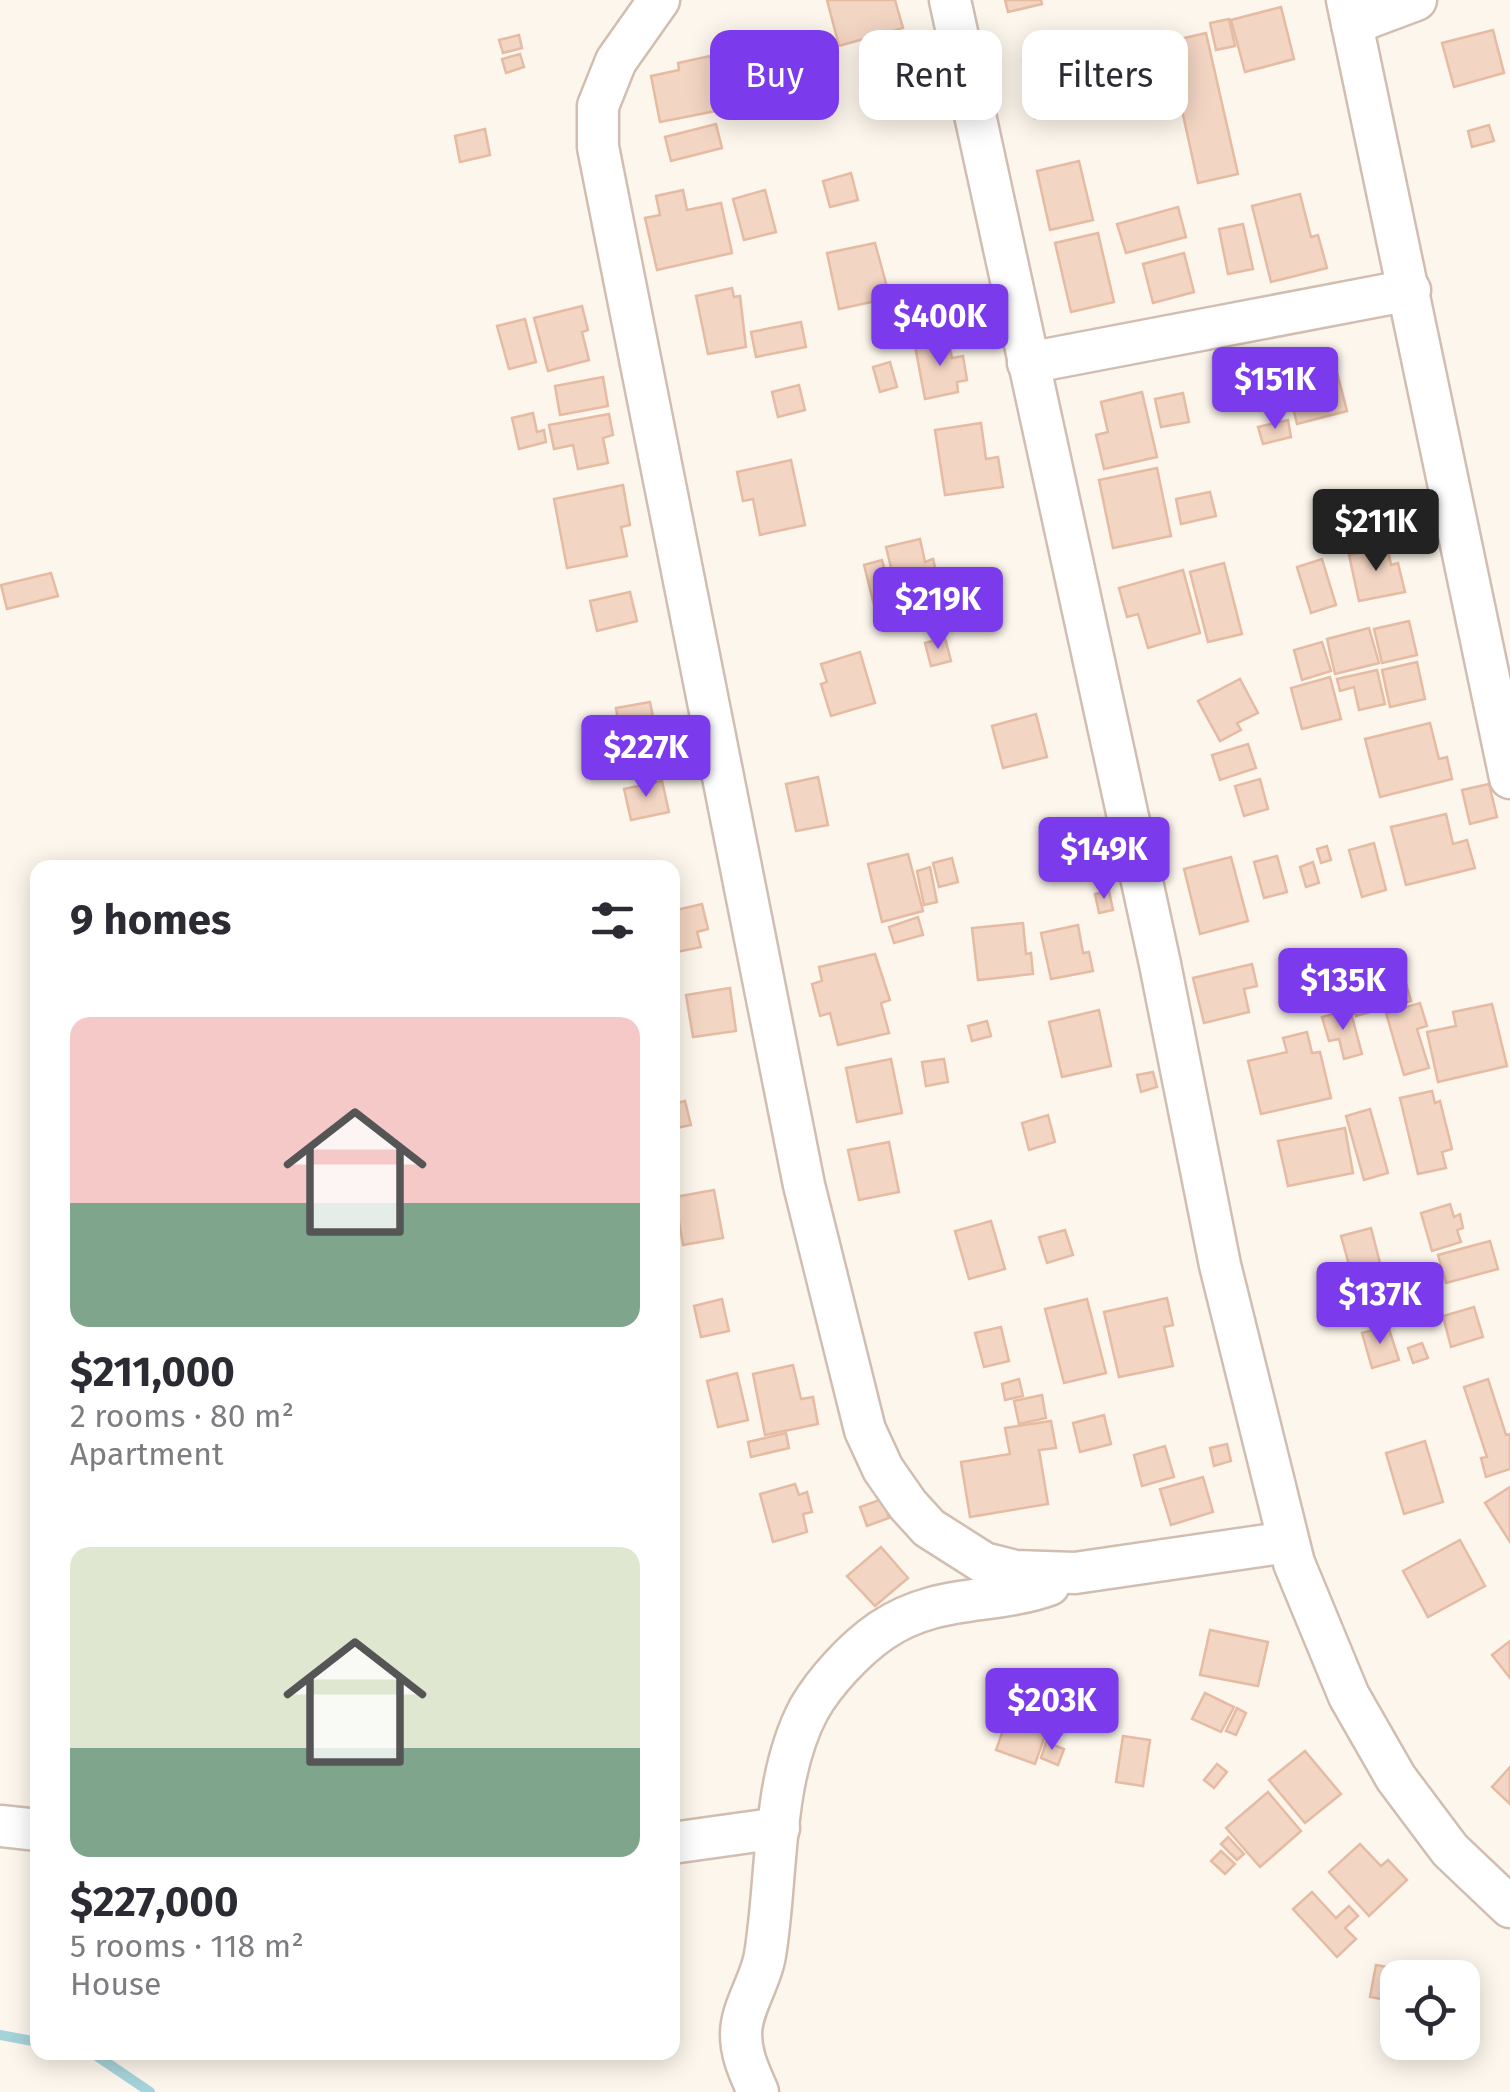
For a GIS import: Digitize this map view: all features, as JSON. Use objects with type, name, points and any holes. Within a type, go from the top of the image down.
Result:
[{"type":"street","points":[[659,0],[616,61],[598,106],[600,162],[804,1185],[865,1430],[882,1468],[930,1528],[959,1550],[1015,1571],[1075,1572],[1288,1542]]},
{"type":"street","points":[[950,0],[1160,964],[1220,1265],[1294,1564],[1349,1696],[1396,1778],[1450,1850],[1510,1907]]},
{"type":"street","points":[[1416,0],[1350,12],[1510,778]]},
{"type":"street","points":[[1028,363],[1410,290]]},
{"type":"street","points":[[758,2092],[742,2056],[741,2030],[765,1956],[778,1828],[792,1756],[810,1708],[843,1666],[882,1630],[960,1599],[1041,1588],[1075,1572]]},
{"type":"street","points":[[0,1826],[30,1829]]},
{"type":"street","points":[[680,1842],[778,1828]]},
{"type":"building","points":[[827,0],[895,0],[903,28],[859,30],[859,40],[839,46],[839,30],[835,30]]},
{"type":"building","points":[[1005,0],[1041,0],[1042,4],[1008,12]]},
{"type":"building","points":[[1281,7],[1294,59],[1245,72],[1231,20]]},
{"type":"building","points":[[1229,19],[1235,46],[1216,50],[1210,23]]},
{"type":"building","points":[[1493,30],[1504,73],[1454,87],[1442,43]]},
{"type":"building","points":[[1206,33],[1238,174],[1198,183],[1184,120],[1188,120],[1188,37]]},
{"type":"building","points":[[519,35],[522,48],[503,53],[499,40]]},
{"type":"building","points":[[520,54],[524,67],[506,73],[502,59]]},
{"type":"building","points":[[710,56],[710,112],[660,122],[651,76],[679,70],[678,63]]},
{"type":"building","points":[[716,124],[722,148],[671,161],[665,137]]},
{"type":"building","points":[[1489,125],[1494,141],[1472,147],[1468,131]]},
{"type":"building","points":[[485,129],[490,155],[460,162],[455,136]]},
{"type":"building","points":[[1079,161],[1093,220],[1050,230],[1037,171]]},
{"type":"building","points":[[851,173],[858,200],[830,207],[823,181]]},
{"type":"building","points":[[683,190],[687,210],[721,203],[732,253],[657,270],[645,218],[660,215],[656,196]]},
{"type":"building","points":[[765,190],[776,232],[744,240],[733,199]]},
{"type":"building","points":[[1300,194],[1311,237],[1318,235],[1327,268],[1271,282],[1252,206]]},
{"type":"building","points":[[1178,207],[1186,237],[1126,253],[1117,224]]},
{"type":"building","points":[[1243,224],[1253,269],[1228,274],[1219,229]]},
{"type":"building","points":[[1098,233],[1114,302],[1071,312],[1055,243]]},
{"type":"building","points":[[875,243],[890,298],[839,309],[827,253]]},
{"type":"building","points":[[1184,253],[1194,292],[1153,303],[1143,264]]},
{"type":"building","points":[[732,288],[734,297],[740,296],[746,347],[708,354],[696,296]]},
{"type":"building","points":[[582,306],[588,330],[582,332],[589,360],[548,371],[534,318]]},
{"type":"building","points":[[525,319],[536,362],[509,369],[497,326]]},
{"type":"building","points":[[801,322],[806,347],[756,357],[751,332]]},
{"type":"building","points":[[948,339],[952,358],[963,356],[967,380],[957,382],[958,392],[925,399],[915,346]]},
{"type":"building","points":[[1332,353],[1347,411],[1297,424],[1282,365]]},
{"type":"building","points":[[890,362],[897,387],[880,392],[873,367]]},
{"type":"building","points":[[603,377],[608,406],[560,415],[555,386]]},
{"type":"building","points":[[799,385],[805,410],[778,417],[772,392]]},
{"type":"building","points":[[1142,392],[1157,457],[1104,469],[1096,435],[1108,432],[1101,402]]},
{"type":"building","points":[[1183,393],[1189,422],[1161,427],[1155,399]]},
{"type":"building","points":[[533,413],[537,432],[544,430],[546,442],[519,449],[512,418]]},
{"type":"building","points":[[609,414],[613,435],[603,438],[608,463],[578,469],[573,445],[554,449],[549,425]]},
{"type":"building","points":[[1288,420],[1291,437],[1263,444],[1258,427]]},
{"type":"building","points":[[981,423],[986,459],[998,457],[1003,487],[945,495],[935,430]]},
{"type":"building","points":[[791,460],[805,525],[760,535],[753,499],[743,501],[737,472]]},
{"type":"building","points":[[1157,468],[1171,536],[1113,548],[1099,480]]},
{"type":"building","points":[[623,485],[630,525],[621,527],[627,556],[567,568],[554,499]]},
{"type":"building","points":[[1210,492],[1216,516],[1181,524],[1176,499]]},
{"type":"building","points":[[920,539],[925,562],[933,559],[941,591],[899,600],[886,547]]},
{"type":"building","points":[[1387,546],[1391,565],[1398,563],[1405,592],[1359,601],[1349,555]]},
{"type":"building","points":[[1322,559],[1336,605],[1311,613],[1297,567]]},
{"type":"building","points":[[882,560],[893,600],[874,605],[864,565]]},
{"type":"building","points":[[1224,563],[1242,634],[1208,642],[1190,572]]},
{"type":"building","points":[[1183,570],[1200,633],[1148,648],[1138,614],[1127,617],[1119,588]]},
{"type":"building","points":[[51,573],[58,596],[7,609],[1,585]]},
{"type":"building","points":[[630,592],[637,621],[597,631],[590,601]]},
{"type":"building","points":[[1409,621],[1417,655],[1382,663],[1374,629]]},
{"type":"building","points":[[1369,628],[1379,663],[1335,674],[1327,639]]},
{"type":"building","points":[[945,638],[951,661],[931,666],[925,643]]},
{"type":"building","points":[[1322,642],[1331,671],[1302,680],[1294,650]]},
{"type":"building","points":[[860,652],[875,703],[831,716],[821,684],[827,682],[821,664]]},
{"type":"building","points":[[1417,662],[1425,699],[1390,707],[1382,670]]},
{"type":"building","points":[[1377,670],[1385,704],[1359,710],[1354,687],[1340,691],[1337,679]]},
{"type":"building","points":[[1330,677],[1341,719],[1302,729],[1291,688]]},
{"type":"building","points":[[1240,679],[1258,713],[1237,723],[1241,730],[1220,741],[1198,701]]},
{"type":"building","points":[[650,702],[654,722],[660,721],[663,736],[622,744],[616,708]]},
{"type":"building","points":[[1036,714],[1047,757],[1003,768],[992,726]]},
{"type":"building","points":[[1430,723],[1439,759],[1447,757],[1452,779],[1380,797],[1365,739]]},
{"type":"building","points":[[1248,744],[1256,768],[1220,780],[1212,755]]},
{"type":"building","points":[[818,777],[828,825],[796,831],[786,784]]},
{"type":"building","points":[[1260,779],[1268,809],[1244,816],[1235,786]]},
{"type":"building","points":[[662,781],[669,812],[631,820],[624,789]]},
{"type":"building","points":[[1489,784],[1497,817],[1470,824],[1462,790]]},
{"type":"building","points":[[1446,814],[1453,844],[1467,840],[1475,868],[1406,885],[1391,827]]},
{"type":"building","points":[[1374,843],[1386,890],[1362,897],[1349,850]]},
{"type":"building","points":[[1327,846],[1331,860],[1321,863],[1317,849]]},
{"type":"building","points":[[908,854],[923,911],[882,922],[868,864]]},
{"type":"building","points":[[1277,856],[1287,892],[1264,898],[1254,862]]},
{"type":"building","points":[[1231,857],[1248,921],[1200,934],[1184,869]]},
{"type":"building","points":[[952,858],[958,882],[939,887],[933,863]]},
{"type":"building","points":[[1313,862],[1319,883],[1306,887],[1300,867]]},
{"type":"building","points":[[930,867],[937,902],[924,905],[917,871]]},
{"type":"building","points":[[1109,891],[1113,910],[1099,913],[1095,894]]},
{"type":"building","points":[[702,904],[708,929],[697,932],[701,947],[680,951],[680,909]]},
{"type":"building","points":[[918,917],[923,935],[894,943],[889,927]]},
{"type":"building","points":[[1023,923],[1026,954],[1031,953],[1033,974],[978,980],[972,928]]},
{"type":"building","points":[[1078,925],[1083,953],[1089,952],[1093,971],[1051,979],[1041,933]]},
{"type":"building","points":[[875,954],[890,1000],[881,1003],[889,1033],[838,1045],[830,1013],[820,1016],[812,984],[822,981],[819,967]]},
{"type":"building","points":[[1400,963],[1411,1001],[1356,1016],[1345,978]]},
{"type":"building","points":[[1252,964],[1257,986],[1244,989],[1249,1012],[1204,1023],[1193,978]]},
{"type":"building","points":[[730,988],[736,1031],[693,1037],[686,995]]},
{"type":"building","points":[[1420,1003],[1427,1026],[1417,1029],[1429,1068],[1404,1075],[1386,1013]]},
{"type":"building","points":[[1492,1004],[1507,1066],[1438,1082],[1427,1032],[1456,1026],[1453,1012]]},
{"type":"building","points":[[1350,1009],[1362,1054],[1344,1059],[1339,1039],[1329,1041],[1322,1017]]},
{"type":"building","points":[[1099,1010],[1111,1066],[1062,1077],[1049,1022]]},
{"type":"building","points":[[987,1021],[991,1036],[972,1041],[968,1026]]},
{"type":"building","points":[[1307,1032],[1312,1053],[1320,1052],[1331,1098],[1261,1114],[1248,1061],[1287,1052],[1283,1038]]},
{"type":"building","points":[[891,1059],[902,1113],[857,1122],[846,1068]]},
{"type":"building","points":[[944,1059],[948,1082],[926,1086],[922,1062]]},
{"type":"building","points":[[1153,1072],[1157,1087],[1141,1092],[1137,1075]]},
{"type":"building","points":[[1432,1091],[1435,1103],[1440,1101],[1452,1149],[1442,1152],[1446,1168],[1418,1174],[1400,1098]]},
{"type":"building","points":[[685,1101],[691,1125],[680,1127],[680,1102]]},
{"type":"building","points":[[1370,1109],[1388,1173],[1364,1180],[1346,1116]]},
{"type":"building","points":[[1048,1115],[1055,1142],[1029,1150],[1022,1123]]},
{"type":"building","points":[[1345,1128],[1353,1173],[1288,1186],[1278,1141]]},
{"type":"building","points":[[889,1142],[899,1192],[859,1200],[848,1150]]},
{"type":"building","points":[[714,1190],[723,1238],[683,1245],[680,1196]]},
{"type":"building","points":[[1450,1204],[1454,1217],[1460,1214],[1463,1228],[1457,1230],[1461,1242],[1432,1251],[1421,1213]]},
{"type":"building","points":[[991,1221],[1005,1269],[969,1279],[955,1231]]},
{"type":"building","points":[[1371,1228],[1382,1271],[1353,1279],[1341,1236]]},
{"type":"building","points":[[1065,1230],[1073,1255],[1047,1263],[1039,1237]]},
{"type":"building","points":[[1490,1241],[1498,1269],[1446,1283],[1438,1255]]},
{"type":"building","points":[[1167,1298],[1173,1325],[1164,1327],[1173,1366],[1119,1377],[1104,1312]]},
{"type":"building","points":[[722,1299],[729,1331],[701,1337],[694,1306]]},
{"type":"building","points":[[1087,1299],[1106,1373],[1064,1383],[1045,1309]]},
{"type":"building","points":[[1474,1307],[1483,1337],[1451,1347],[1443,1316]]},
{"type":"building","points":[[1388,1326],[1399,1360],[1372,1368],[1362,1333]]},
{"type":"building","points":[[1001,1327],[1009,1361],[984,1367],[975,1333]]},
{"type":"building","points":[[1422,1343],[1428,1358],[1413,1363],[1408,1348]]},
{"type":"building","points":[[793,1365],[801,1399],[813,1397],[818,1424],[765,1435],[753,1374]]},
{"type":"building","points":[[737,1373],[748,1420],[718,1427],[707,1381]]},
{"type":"building","points":[[1019,1379],[1023,1396],[1005,1400],[1002,1384]]},
{"type":"building","points":[[1488,1379],[1506,1435],[1510,1434],[1510,1469],[1486,1477],[1481,1458],[1487,1457],[1464,1387]]},
{"type":"building","points":[[1042,1395],[1046,1418],[1019,1424],[1014,1401]]},
{"type":"building","points":[[1104,1415],[1111,1444],[1080,1452],[1073,1423]]},
{"type":"building","points":[[1051,1421],[1056,1448],[1039,1450],[1048,1504],[970,1517],[961,1462],[1010,1454],[1005,1428]]},
{"type":"building","points":[[786,1433],[789,1448],[751,1457],[748,1442]]},
{"type":"building","points":[[1425,1441],[1443,1502],[1404,1514],[1386,1453]]},
{"type":"building","points":[[1227,1444],[1231,1461],[1214,1466],[1210,1448]]},
{"type":"building","points":[[1165,1446],[1174,1477],[1142,1486],[1134,1455]]},
{"type":"building","points":[[1203,1477],[1213,1512],[1171,1525],[1160,1489]]},
{"type":"building","points":[[795,1484],[799,1495],[807,1492],[812,1512],[803,1514],[807,1532],[773,1542],[760,1494]]},
{"type":"building","points":[[1510,1487],[1510,1542],[1485,1503]]},
{"type":"building","points":[[882,1499],[889,1518],[867,1526],[860,1507]]},
{"type":"building","points":[[1460,1540],[1485,1586],[1428,1617],[1403,1571]]},
{"type":"building","points":[[881,1547],[908,1578],[875,1606],[847,1576]]},
{"type":"building","points":[[1210,1630],[1268,1642],[1258,1686],[1200,1675]]},
{"type":"building","points":[[1510,1641],[1510,1678],[1492,1655]]},
{"type":"building","points":[[1205,1693],[1234,1707],[1221,1732],[1192,1719]]},
{"type":"building","points":[[1237,1708],[1246,1713],[1236,1735],[1226,1731]]},
{"type":"building","points":[[1008,1716],[1047,1730],[1035,1764],[996,1750]]},
{"type":"building","points":[[1123,1736],[1150,1740],[1143,1786],[1116,1782]]},
{"type":"building","points":[[1046,1742],[1064,1749],[1058,1765],[1041,1758]]},
{"type":"building","points":[[1305,1751],[1341,1794],[1305,1823],[1269,1780]]},
{"type":"building","points":[[1217,1764],[1227,1772],[1214,1788],[1204,1780]]},
{"type":"building","points":[[1510,1767],[1510,1804],[1492,1787]]},
{"type":"building","points":[[1268,1792],[1301,1831],[1260,1867],[1226,1828]]},
{"type":"building","points":[[1228,1837],[1244,1854],[1237,1860],[1221,1844]]},
{"type":"building","points":[[1360,1844],[1381,1866],[1388,1860],[1407,1880],[1369,1916],[1329,1872]]},
{"type":"building","points":[[1221,1851],[1235,1864],[1225,1874],[1211,1861]]},
{"type":"building","points":[[1312,1892],[1336,1918],[1349,1906],[1358,1916],[1345,1928],[1356,1939],[1337,1957],[1293,1909]]},
{"type":"building","points":[[1376,1965],[1380,1966],[1380,1999],[1370,1997]]},
{"type":"waterway","points":[[0,2035],[30,2041]]},
{"type":"waterway","points":[[103,2060],[150,2092]]}]
